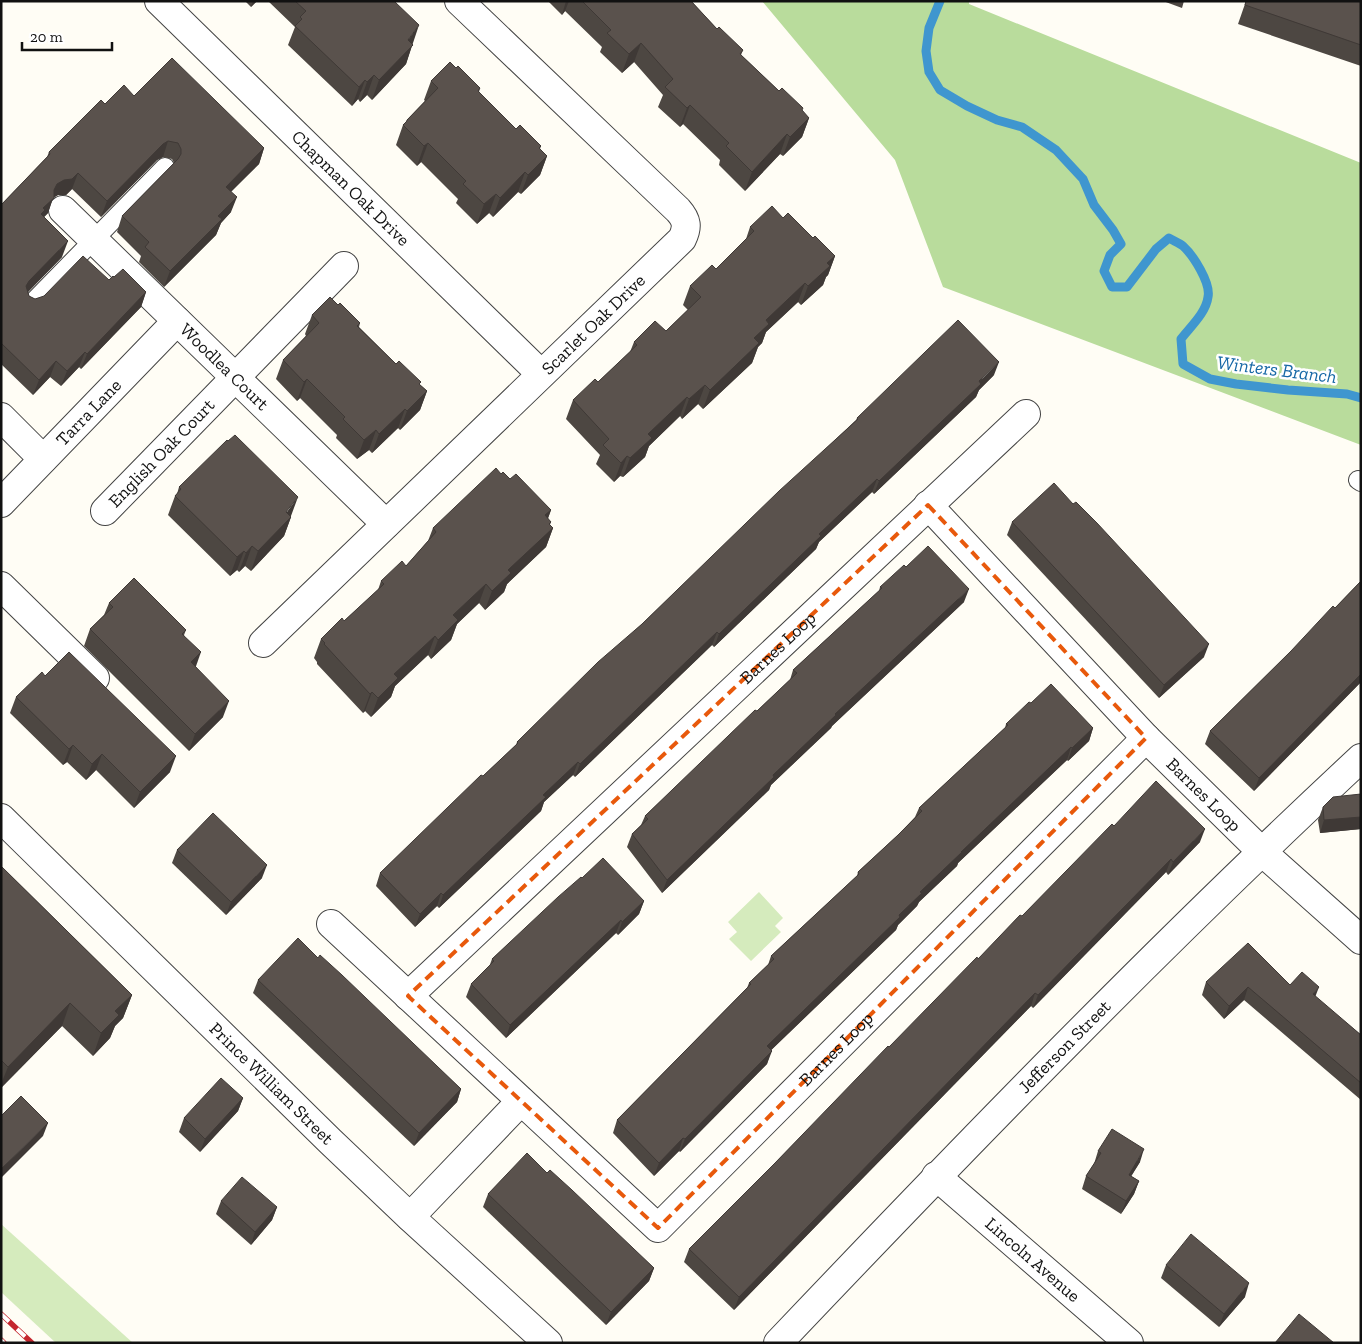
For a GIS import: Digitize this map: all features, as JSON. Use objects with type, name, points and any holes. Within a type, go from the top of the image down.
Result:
[{"type":"street","name":"Chapman Oak Drive","points":[[159,1],[542,374]]},
{"type":"street","name":"Scarlet Oak Drive","points":[[262,643],[682,239],[685,232],[685,220],[678,210],[459,1]]},
{"type":"street","name":"Woodlea Court","points":[[63,210],[386,524]]},
{"type":"street","name":"English Oak Court","points":[[105,511],[344,266]]},
{"type":"street","name":"Tarra Lane","points":[[1,503],[177,321]]},
{"type":"street","name":"Barnes Loop","points":[[408,996],[1026,414]]},
{"type":"street","points":[[1,417],[44,459]]},
{"type":"street","name":"Barnes Loop","points":[[928,505],[1146,738],[1261,851],[1361,940]]},
{"type":"street","points":[[1,586],[113,696]]},
{"type":"street","name":"Barnes Loop","points":[[331,924],[658,1228],[1146,738]]},
{"type":"street","name":"Jefferson Street","points":[[778,1343],[936,1176],[1261,851],[1361,758]]},
{"type":"street","name":"Prince William Street","points":[[1,818],[410,1217],[548,1343]]},
{"type":"street","points":[[410,1217],[521,1102]]},
{"type":"street","name":"Lincoln Avenue","points":[[936,1176],[1129,1343]]},
{"type":"lane","points":[[31,304],[165,167]]},
{"type":"highlighted area","points":[[928,505],[1146,738],[658,1228],[408,996]]},
{"type":"green space","points":[[762,1],[969,1],[969,4],[1361,163],[1361,445],[943,287],[895,160]]},
{"type":"green space","points":[[759,892],[783,918],[775,926],[781,932],[751,961],[729,939],[737,932],[728,922]]},
{"type":"green space","points":[[1,1224],[133,1343],[56,1343],[1,1292]]},
{"type":"building","points":[[295,1],[394,1],[419,25],[408,40],[413,45],[379,80],[374,75],[367,82],[365,80],[359,87],[295,26],[302,19],[300,17],[306,11]]},
{"type":"building","points":[[582,1],[691,1],[717,29],[719,27],[743,50],[740,54],[779,91],[782,88],[803,108],[802,110],[809,118],[790,137],[787,134],[752,172],[726,146],[729,143],[690,105],[687,108],[665,87],[673,79],[641,43],[629,54],[607,33],[611,30]]},
{"type":"building","points":[[1246,1],[1361,1],[1361,45],[1245,5]]},
{"type":"building","points":[[172,58],[264,148],[226,187],[237,197],[218,216],[222,219],[170,271],[145,247],[149,242],[122,216],[178,159],[181,149],[178,143],[168,141],[163,144],[107,201],[78,173],[72,179],[64,180],[57,184],[54,190],[54,198],[43,208],[45,210],[41,214],[68,241],[29,281],[26,286],[29,296],[35,299],[44,296],[83,256],[109,280],[123,269],[146,292],[87,354],[85,352],[67,371],[56,361],[39,380],[1,343],[1,205],[50,154],[49,152],[101,100],[105,104],[124,85],[134,96]]},
{"type":"building","points":[[450,62],[456,68],[458,66],[480,88],[478,91],[516,129],[520,125],[541,146],[539,148],[547,156],[528,175],[525,172],[500,198],[496,194],[484,204],[463,184],[466,181],[428,143],[424,146],[403,125],[438,88],[431,81]]},
{"type":"building","points":[[772,206],[783,218],[788,213],[813,238],[815,236],[835,256],[827,263],[830,266],[808,286],[805,283],[766,320],[769,324],[754,338],[759,343],[710,390],[705,385],[689,399],[687,397],[648,434],[652,438],[630,458],[627,456],[621,463],[603,445],[609,439],[573,400],[595,379],[598,382],[637,345],[634,342],[655,321],[666,331],[701,297],[690,286],[712,265],[716,269],[754,231],[750,227]]},
{"type":"building","points":[[330,297],[338,305],[340,303],[360,323],[357,326],[396,364],[399,361],[421,382],[419,384],[427,391],[407,411],[405,409],[379,434],[376,430],[364,440],[343,419],[345,417],[307,379],[304,382],[283,360],[319,323],[312,315]]},
{"type":"building","points":[[958,320],[999,362],[979,381],[981,384],[879,481],[877,479],[719,634],[717,632],[580,764],[578,762],[543,795],[546,797],[443,895],[441,893],[420,914],[380,873],[481,775],[483,776],[518,743],[598,662],[642,624],[779,491],[858,419]]},
{"type":"building","points":[[235,435],[298,497],[286,512],[291,517],[258,551],[252,546],[246,553],[244,551],[237,557],[175,496],[181,489],[179,487],[227,440]]},
{"type":"building","points":[[496,468],[501,474],[503,472],[510,479],[516,474],[551,510],[545,515],[553,528],[508,570],[511,573],[492,591],[486,584],[453,615],[458,620],[438,640],[435,636],[394,674],[398,678],[378,698],[372,692],[370,694],[321,639],[342,618],[344,621],[384,584],[381,581],[402,561],[406,566],[436,532],[433,528]]},
{"type":"building","points":[[1054,483],[1073,504],[1076,502],[1097,523],[1209,644],[1164,685],[1012,522]]},
{"type":"building","points":[[928,546],[969,589],[835,714],[773,775],[774,777],[667,880],[632,834],[648,819],[645,816],[755,710],[757,711],[797,673],[793,670],[882,588],[880,587],[904,565],[906,567]]},
{"type":"building","points":[[134,578],[186,630],[182,634],[201,652],[191,662],[229,701],[195,734],[90,629],[113,607],[109,603]]},
{"type":"building","points":[[1361,581],[1361,674],[1259,778],[1210,731],[1291,651],[1333,606],[1335,608]]},
{"type":"building","points":[[69,652],[176,756],[140,792],[102,754],[92,764],[73,745],[69,749],[16,697],[42,672],[45,676]]},
{"type":"building","points":[[1051,684],[1093,728],[920,892],[922,893],[899,915],[900,917],[767,1046],[772,1051],[659,1163],[617,1120],[751,984],[749,983],[774,959],[771,956],[898,835],[922,811],[919,808],[1008,725],[1006,724],[1029,702],[1031,703]]},
{"type":"building","points":[[1156,781],[1205,829],[1173,862],[1171,859],[1038,995],[1035,993],[739,1297],[689,1249],[888,1046],[977,957],[978,959],[1020,915],[1022,916],[1112,824],[1114,826]]},
{"type":"building","points":[[1361,794],[1361,817],[1324,820],[1323,807],[1333,797]]},
{"type":"building","points":[[213,813],[267,865],[231,902],[177,850]]},
{"type":"building","points":[[603,858],[644,901],[622,922],[621,920],[510,1025],[471,984],[494,961],[492,959]]},
{"type":"building","points":[[1,866],[132,995],[115,1011],[119,1015],[101,1033],[70,1003],[8,1067],[1,1060]]},
{"type":"building","points":[[298,938],[318,958],[320,955],[342,975],[461,1089],[419,1133],[258,980]]},
{"type":"building","points":[[1248,943],[1290,985],[1302,972],[1319,987],[1313,994],[1361,1035],[1361,1083],[1248,987],[1229,1006],[1206,982]]},
{"type":"building","points":[[221,1078],[243,1098],[205,1139],[184,1118]]},
{"type":"building","points":[[21,1096],[48,1123],[1,1169],[1,1116]]},
{"type":"building","points":[[1112,1129],[1144,1149],[1129,1175],[1139,1181],[1126,1201],[1086,1176],[1101,1153],[1098,1151]]},
{"type":"building","points":[[527,1153],[547,1173],[550,1170],[654,1268],[611,1312],[488,1194]]},
{"type":"building","points":[[242,1177],[277,1207],[255,1232],[221,1201]]},
{"type":"building","points":[[1191,1234],[1249,1283],[1224,1314],[1166,1265]]},
{"type":"building","points":[[1299,1314],[1334,1343],[1275,1343]]},
{"type":"waterway","name":"Winters Branch","points":[[940,1],[929,28],[926,51],[929,72],[940,90],[967,106],[997,120],[1022,127],[1056,150],[1083,179],[1094,205],[1121,244],[1110,255],[1104,271],[1112,287],[1127,287],[1156,249],[1169,238],[1183,246],[1192,256],[1207,284],[1208,297],[1201,314],[1181,339],[1183,364],[1210,379],[1236,384],[1347,394],[1361,398]]},
{"type":"railway","points":[[1,1314],[32,1343]]},
{"type":"railway","points":[[1,1340],[4,1343]]}]
